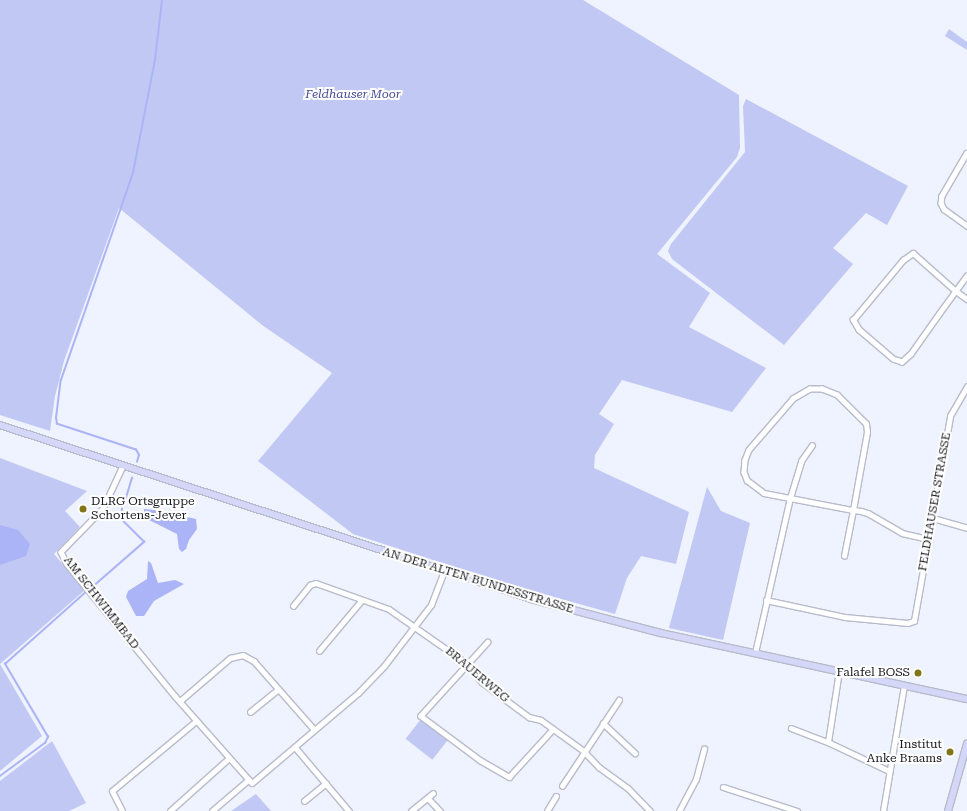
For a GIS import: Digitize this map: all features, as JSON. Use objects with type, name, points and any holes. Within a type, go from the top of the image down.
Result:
[{"type":"street","points":[[967,153],[942,196],[941,203],[944,209],[967,226]]},
{"type":"street","points":[[967,276],[956,291],[911,354],[902,362],[893,359],[854,325],[853,320],[857,313],[903,260],[913,253],[956,291],[967,299]]},
{"type":"street","name":"FELDHAUSER STRASSE","points":[[766,600],[846,617],[908,623],[914,621],[950,416],[967,387]]},
{"type":"street","points":[[844,556],[853,510],[866,424],[847,403],[830,391],[822,389],[802,392],[793,399],[758,439],[745,460],[744,472],[754,488],[790,498],[853,510],[868,513],[912,537],[929,540]]},
{"type":"street","name":"AN DER ALTEN BUNDESSTRASSE","points":[[0,424],[530,600],[755,653],[967,699]]},
{"type":"street","points":[[755,653],[790,498],[801,461],[812,445]]},
{"type":"street","name":"AM SCHWIMMBAD","points":[[123,466],[103,509],[61,552],[86,587],[196,721],[248,780]]},
{"type":"street","points":[[932,518],[967,528]]},
{"type":"street","points":[[212,811],[248,780],[252,783],[363,689],[416,627],[431,606],[444,572]]},
{"type":"street","name":"BRAUERWEG","points":[[293,606],[310,585],[316,583],[361,601],[389,610],[416,627],[466,663],[482,682],[529,717],[541,720],[584,751],[599,767],[628,788],[650,811]]},
{"type":"street","points":[[319,651],[361,601]]},
{"type":"street","points":[[488,642],[466,663],[421,716],[480,760],[509,777],[553,729]]},
{"type":"street","points":[[180,701],[219,666],[237,655],[248,656],[314,729]]},
{"type":"street","points":[[828,742],[839,671]]},
{"type":"street","points":[[883,811],[904,686]]},
{"type":"street","points":[[250,712],[278,689]]},
{"type":"street","points":[[562,786],[584,751],[620,700]]},
{"type":"street","points":[[122,811],[112,791],[196,721]]},
{"type":"street","points":[[603,723],[635,753]]},
{"type":"street","points":[[791,728],[828,742],[889,771]]},
{"type":"street","points":[[948,811],[967,744]]},
{"type":"street","points":[[295,747],[349,811]]},
{"type":"street","points":[[679,811],[696,779],[704,750]]},
{"type":"street","points":[[170,811],[229,758]]},
{"type":"street","points":[[304,801],[326,783]]},
{"type":"street","points":[[723,787],[797,811]]},
{"type":"street","points":[[411,811],[432,793]]},
{"type":"street","points":[[547,811],[556,796]]},
{"type":"street","points":[[428,798],[440,811]]},
{"type":"green space","name":"Feldhauser Moor","points":[[0,0],[583,0],[739,95],[740,148],[737,157],[657,254],[710,293],[689,327],[766,368],[732,412],[622,380],[599,414],[614,424],[595,455],[594,468],[689,512],[676,564],[641,556],[627,578],[615,614],[501,582],[353,534],[258,461],[332,373],[262,325],[119,208],[64,361],[55,396],[50,431],[0,415]]},
{"type":"green space","points":[[949,29],[967,42],[967,50],[945,36]]},
{"type":"green space","points":[[746,99],[908,186],[887,225],[866,213],[833,248],[853,264],[784,345],[672,259],[668,251],[671,244],[745,152],[743,106]]},
{"type":"green space","points":[[0,458],[87,491],[65,511],[80,527],[54,554],[85,590],[0,664]]},
{"type":"green space","points":[[707,487],[721,511],[750,523],[723,640],[669,628]]},
{"type":"green space","points":[[0,664],[42,736],[0,771]]},
{"type":"green space","points":[[421,719],[448,740],[432,760],[406,739]]},
{"type":"green space","points":[[52,741],[86,803],[69,811],[0,811],[0,781]]},
{"type":"green space","points":[[256,794],[271,811],[231,811]]},
{"type":"shaded area","points":[[144,509],[155,510],[171,519],[187,517],[196,519],[197,529],[189,540],[186,549],[182,552],[179,549],[177,534],[149,520],[144,514]]},
{"type":"shaded area","points":[[0,525],[18,530],[30,544],[26,556],[0,565]]},
{"type":"shaded area","points":[[148,561],[151,563],[158,583],[175,580],[184,584],[154,601],[144,616],[136,616],[126,597],[128,591],[147,579]]},
{"type":"waterway","points":[[137,462],[139,455],[136,450],[57,424],[56,418],[61,380],[133,173],[155,60],[162,0]]},
{"type":"waterway","points":[[125,501],[132,478]]},
{"type":"waterway","points":[[90,589],[144,542],[124,522],[121,516],[122,509]]},
{"type":"waterway","points":[[0,776],[45,743],[48,737],[5,664],[87,591]]},
{"type":"place","name":"DLRG Ortsgruppe Schortens-Jever","points":[[83,509]]},
{"type":"place","name":"Falafel BOSS","points":[[918,673]]},
{"type":"place","name":"Institut Anke Braams","points":[[950,752]]}]
